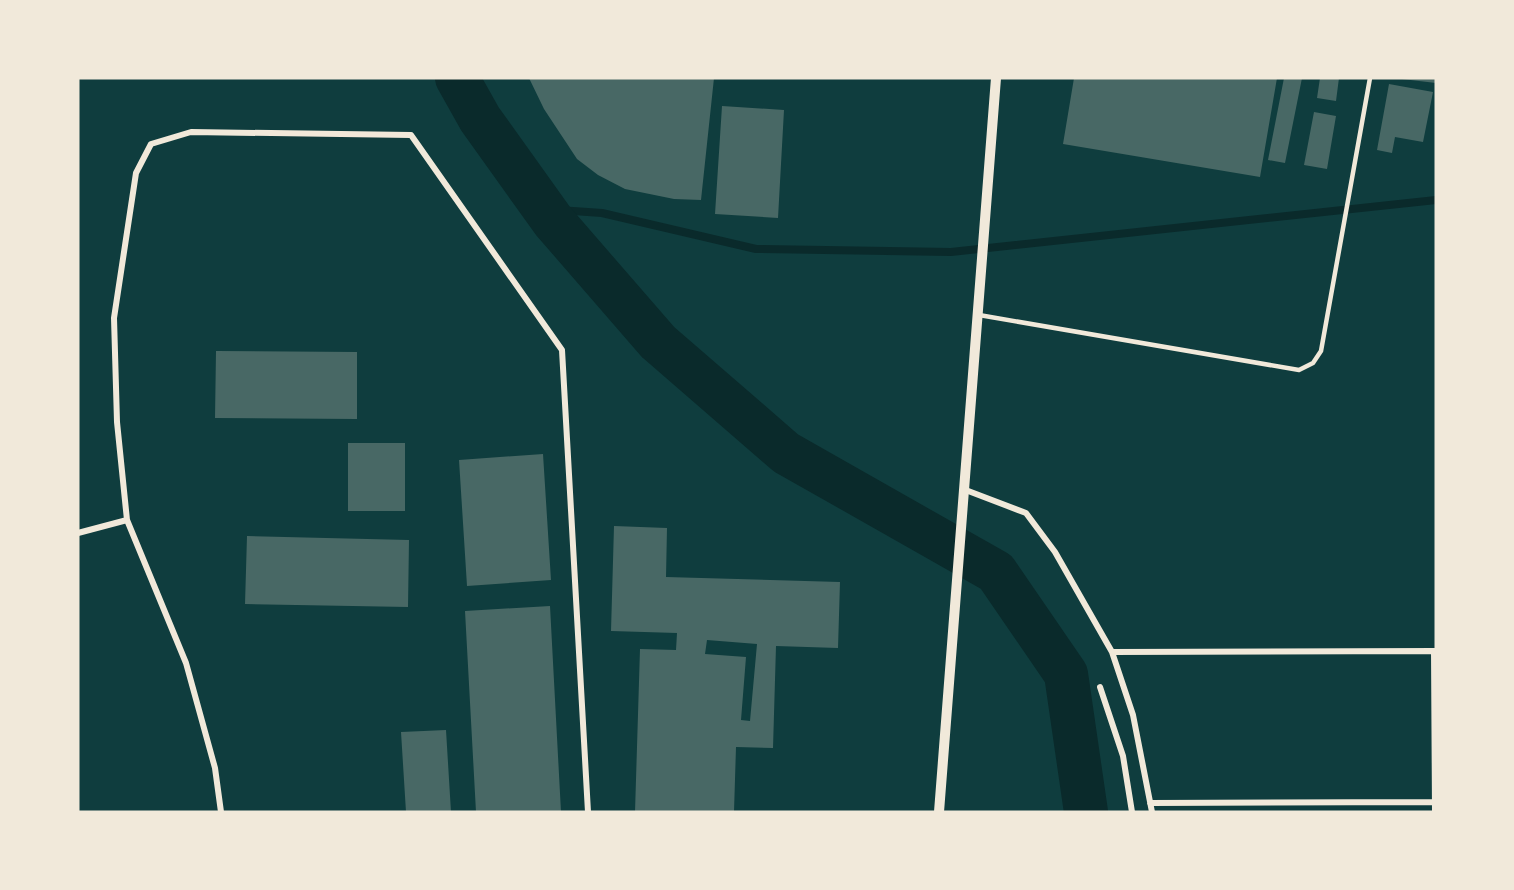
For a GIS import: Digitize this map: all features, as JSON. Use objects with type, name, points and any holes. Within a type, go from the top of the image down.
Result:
[{"type":"street","points":[[939,812],[996,78]]},
{"type":"street","points":[[221,812],[214,768],[186,663],[127,520],[117,422],[114,318],[136,172],[151,144],[191,132],[411,135],[562,350],[588,812]]},
{"type":"street","points":[[963,489],[1026,513],[1055,552],[1112,652],[1133,715],[1152,812]]},
{"type":"street","points":[[78,533],[127,520]]},
{"type":"street","points":[[1112,652],[1435,651],[1435,812]]},
{"type":"street","points":[[1100,687],[1123,756],[1132,812]]},
{"type":"street","points":[[1150,803],[1435,802]]},
{"type":"lane","points":[[979,315],[1299,370],[1313,363],[1321,351],[1370,78]]},
{"type":"building","points":[[529,78],[714,78],[701,200],[674,199],[625,189],[598,175],[577,159],[544,109]]},
{"type":"building","points":[[1074,78],[1277,78],[1260,177],[1063,144]]},
{"type":"building","points":[[1284,78],[1302,78],[1285,163],[1268,160]]},
{"type":"building","points":[[1320,78],[1339,78],[1336,101],[1317,98]]},
{"type":"building","points":[[1436,78],[1436,83],[1402,79]]},
{"type":"building","points":[[1389,84],[1433,92],[1423,142],[1395,137],[1392,153],[1377,150]]},
{"type":"building","points":[[722,106],[784,110],[778,218],[715,214]]},
{"type":"building","points":[[1314,112],[1336,116],[1327,169],[1304,165]]},
{"type":"building","points":[[216,351],[357,352],[357,419],[215,418]]},
{"type":"building","points":[[348,443],[405,443],[405,511],[348,511]]},
{"type":"building","points":[[543,454],[551,580],[467,586],[459,460]]},
{"type":"building","points":[[614,526],[667,528],[666,577],[840,582],[838,648],[776,646],[773,748],[736,747],[734,812],[635,812],[640,649],[676,650],[677,633],[611,631]],"holes":[[[707,640],[757,644],[750,721],[741,720],[746,657],[705,654]]]},
{"type":"building","points":[[247,536],[409,540],[408,607],[245,604]]},
{"type":"building","points":[[550,606],[561,812],[476,812],[465,611]]},
{"type":"building","points":[[446,730],[451,812],[406,812],[401,732]]},
{"type":"waterway","points":[[457,78],[480,119],[553,221],[658,342],[786,453],[996,572],[1066,674],[1086,812]]},
{"type":"waterway","points":[[544,209],[602,213],[756,249],[951,252],[1436,200]]}]
